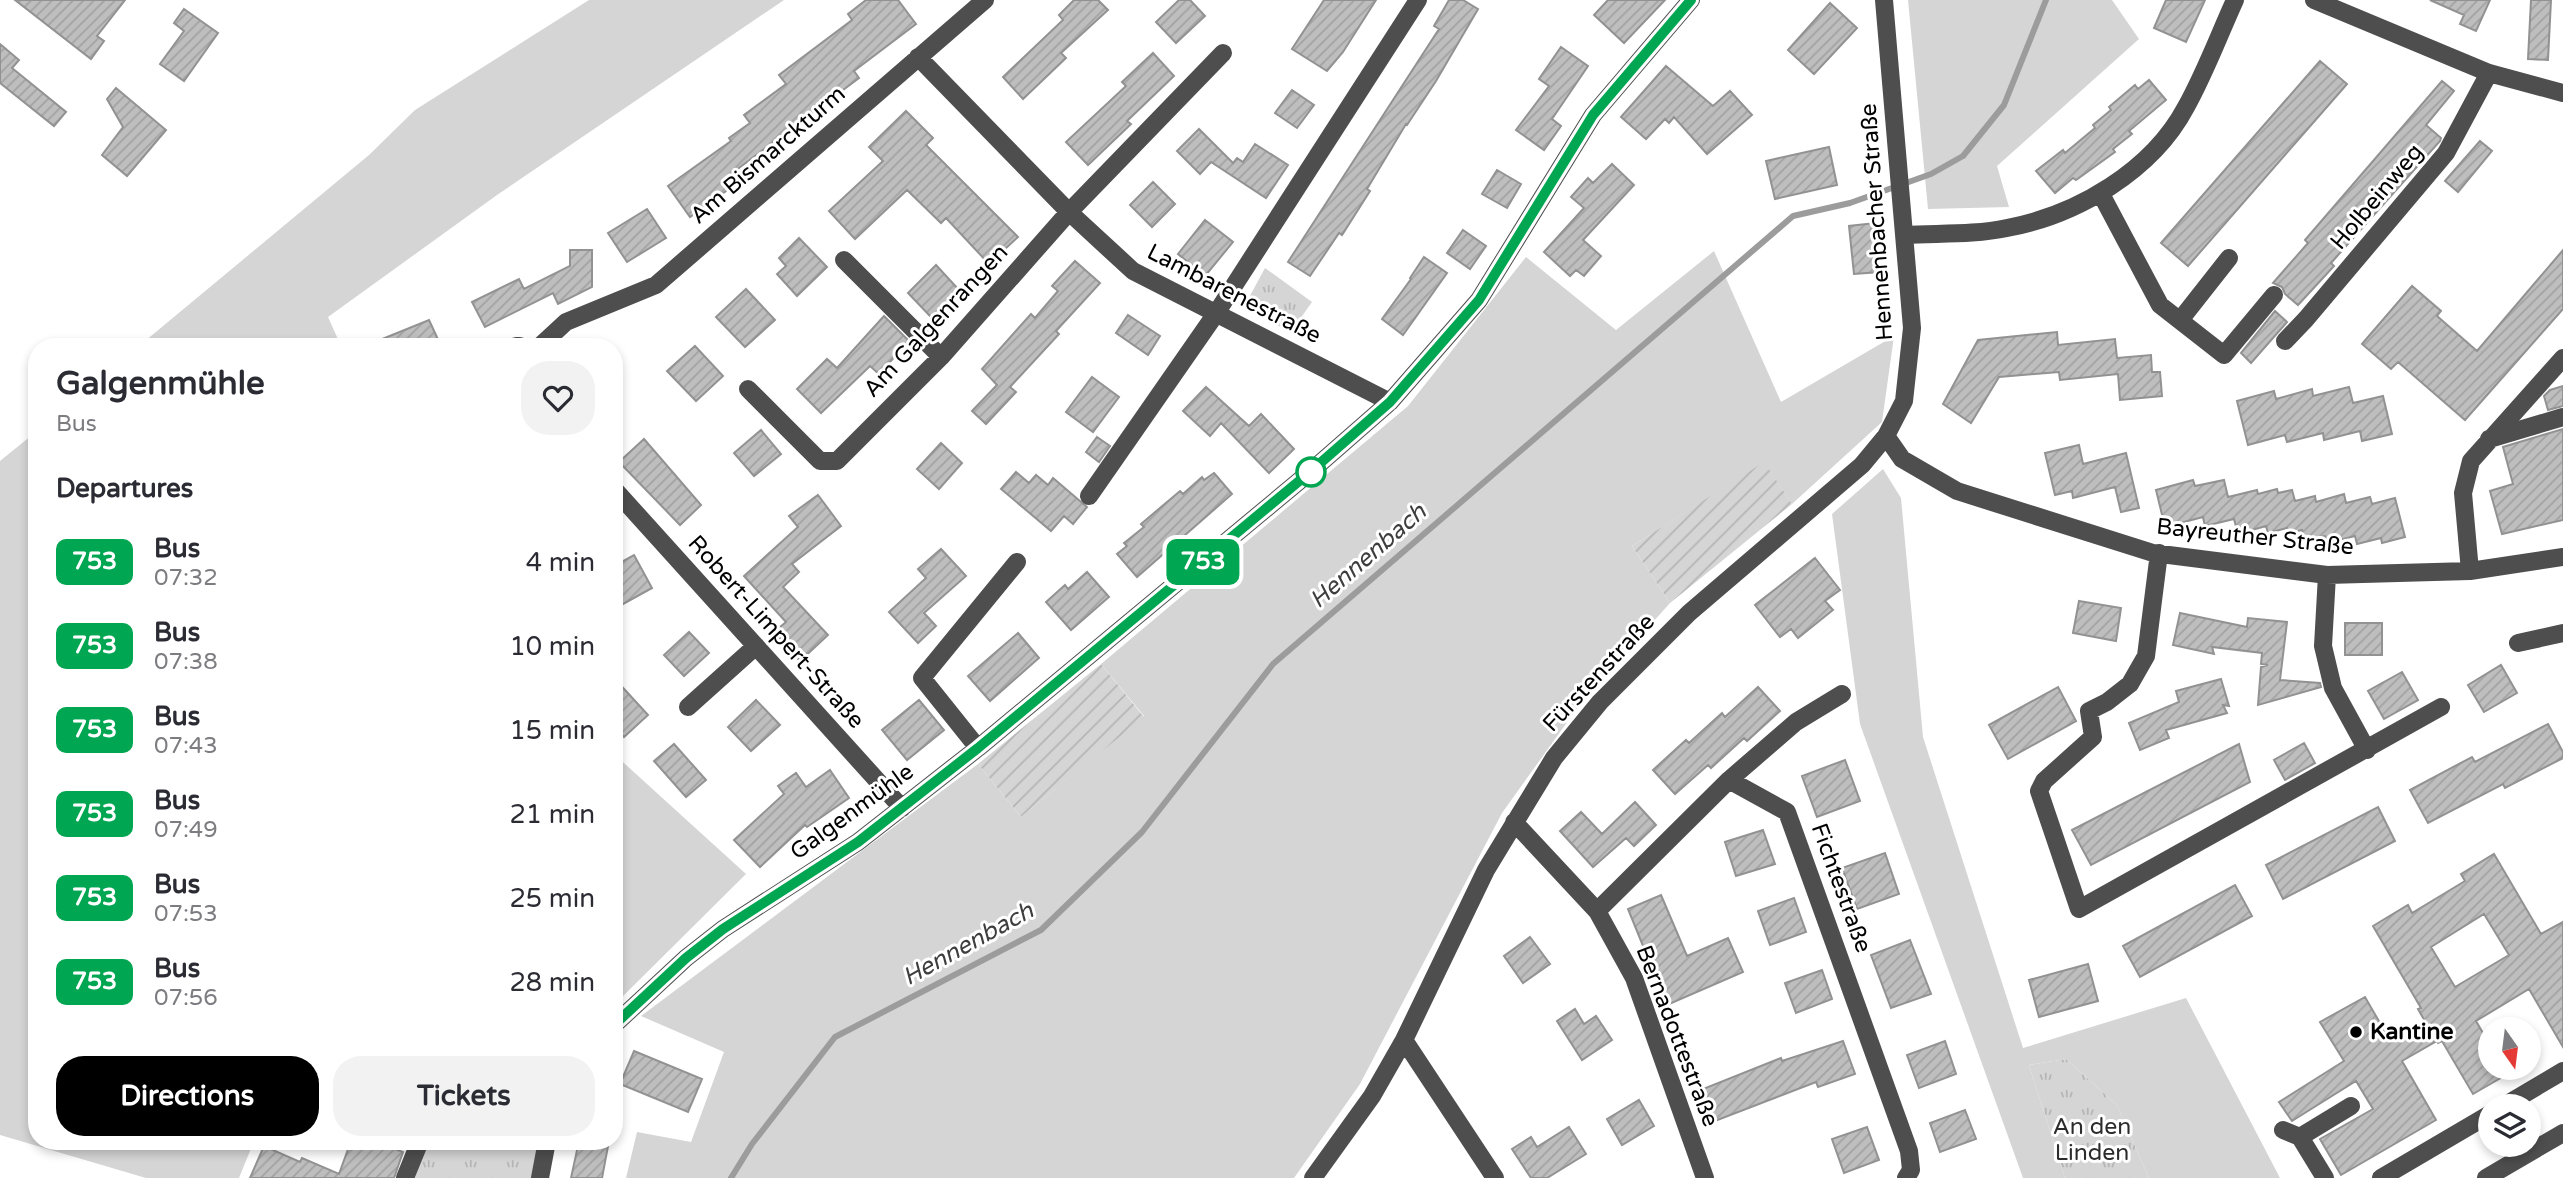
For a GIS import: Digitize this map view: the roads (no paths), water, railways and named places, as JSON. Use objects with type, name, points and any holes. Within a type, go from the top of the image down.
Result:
[{"type":"street","name":"Am Bismarckturm","points":[[549,338],[566,322],[656,285],[985,0]]},
{"type":"street","points":[[1089,496],[1217,312],[1418,0]]},
{"type":"street","name":"Galgenmühle","points":[[623,1017],[686,958],[723,929],[858,842],[978,748],[1310,472],[1390,402],[1479,300],[1593,115],[1691,0]]},
{"type":"street","name":"Hennenbacher Straße","points":[[1884,0],[1912,328],[1904,401],[1886,436]]},
{"type":"street","points":[[1905,234],[2006,229],[2080,205],[2101,194],[2148,158],[2186,109],[2235,0]]},
{"type":"street","points":[[2314,0],[2489,73],[2563,93]]},
{"type":"street","points":[[1069,212],[1223,53]]},
{"type":"street","name":"Lambarenestraße","points":[[918,57],[1069,212],[1133,271],[1390,402]]},
{"type":"street","name":"Holbeinweg","points":[[2285,341],[2446,153],[2489,73]]},
{"type":"street","points":[[2101,194],[2160,304],[2224,355],[2274,295]]},
{"type":"street","name":"Am Galgenrangen","points":[[748,390],[820,461],[837,461],[941,358],[1069,212]]},
{"type":"street","points":[[2181,320],[2229,258]]},
{"type":"street","points":[[844,260],[941,358]]},
{"type":"street","points":[[2470,571],[2463,493],[2471,461],[2563,358]]},
{"type":"street","points":[[2489,439],[2563,417]]},
{"type":"street","name":"Bayreuther Straße","points":[[1886,436],[1902,459],[1957,491],[2159,554],[2327,575],[2470,571],[2563,557]]},
{"type":"street","name":"Fürstenstraße","points":[[1313,1178],[1371,1096],[1404,1040],[1486,870],[1554,758],[1600,702],[1689,613],[1862,465],[1886,436]]},
{"type":"street","name":"Robert-Limpert-Straße","points":[[623,502],[902,808]]},
{"type":"street","points":[[2159,554],[2146,656],[2130,684],[2089,711],[2093,737],[2044,781],[2039,791],[2079,909],[2441,707]]},
{"type":"street","points":[[978,748],[922,678],[1017,562]]},
{"type":"street","points":[[2327,575],[2323,646],[2333,688],[2367,750]]},
{"type":"street","points":[[2518,643],[2563,633]]},
{"type":"street","points":[[688,707],[756,646]]},
{"type":"street","points":[[1597,911],[1729,780],[1796,722],[1842,694]]},
{"type":"street","name":"Fichtestraße","points":[[1729,780],[1787,812],[1909,1150],[1911,1170],[1906,1178]]},
{"type":"street","name":"Bernadottestraße","points":[[1514,822],[1597,911],[1634,978],[1705,1178]]},
{"type":"street","points":[[1404,1040],[1495,1178]]},
{"type":"street","points":[[2524,1094],[2563,1071]]},
{"type":"street","points":[[2301,1137],[2351,1106]]},
{"type":"street","points":[[2381,1178],[2478,1121]]},
{"type":"street","points":[[2283,1130],[2301,1137],[2325,1178]]},
{"type":"street","points":[[2486,1178],[2563,1133]]},
{"type":"street","points":[[405,1178],[416,1150]]},
{"type":"street","points":[[540,1178],[545,1150]]},
{"type":"waterway","name":"Hennenbach","points":[[731,1178],[752,1144],[835,1037],[1041,930],[1142,832],[1273,664],[1793,216],[1850,203],[1931,174],[1963,156],[2004,105],[2046,0]]},
{"type":"place","name":"Kantine","points":[[2356,1032]]},
{"type":"park label","name":"An den Linden","points":[[2092,1140]]}]
